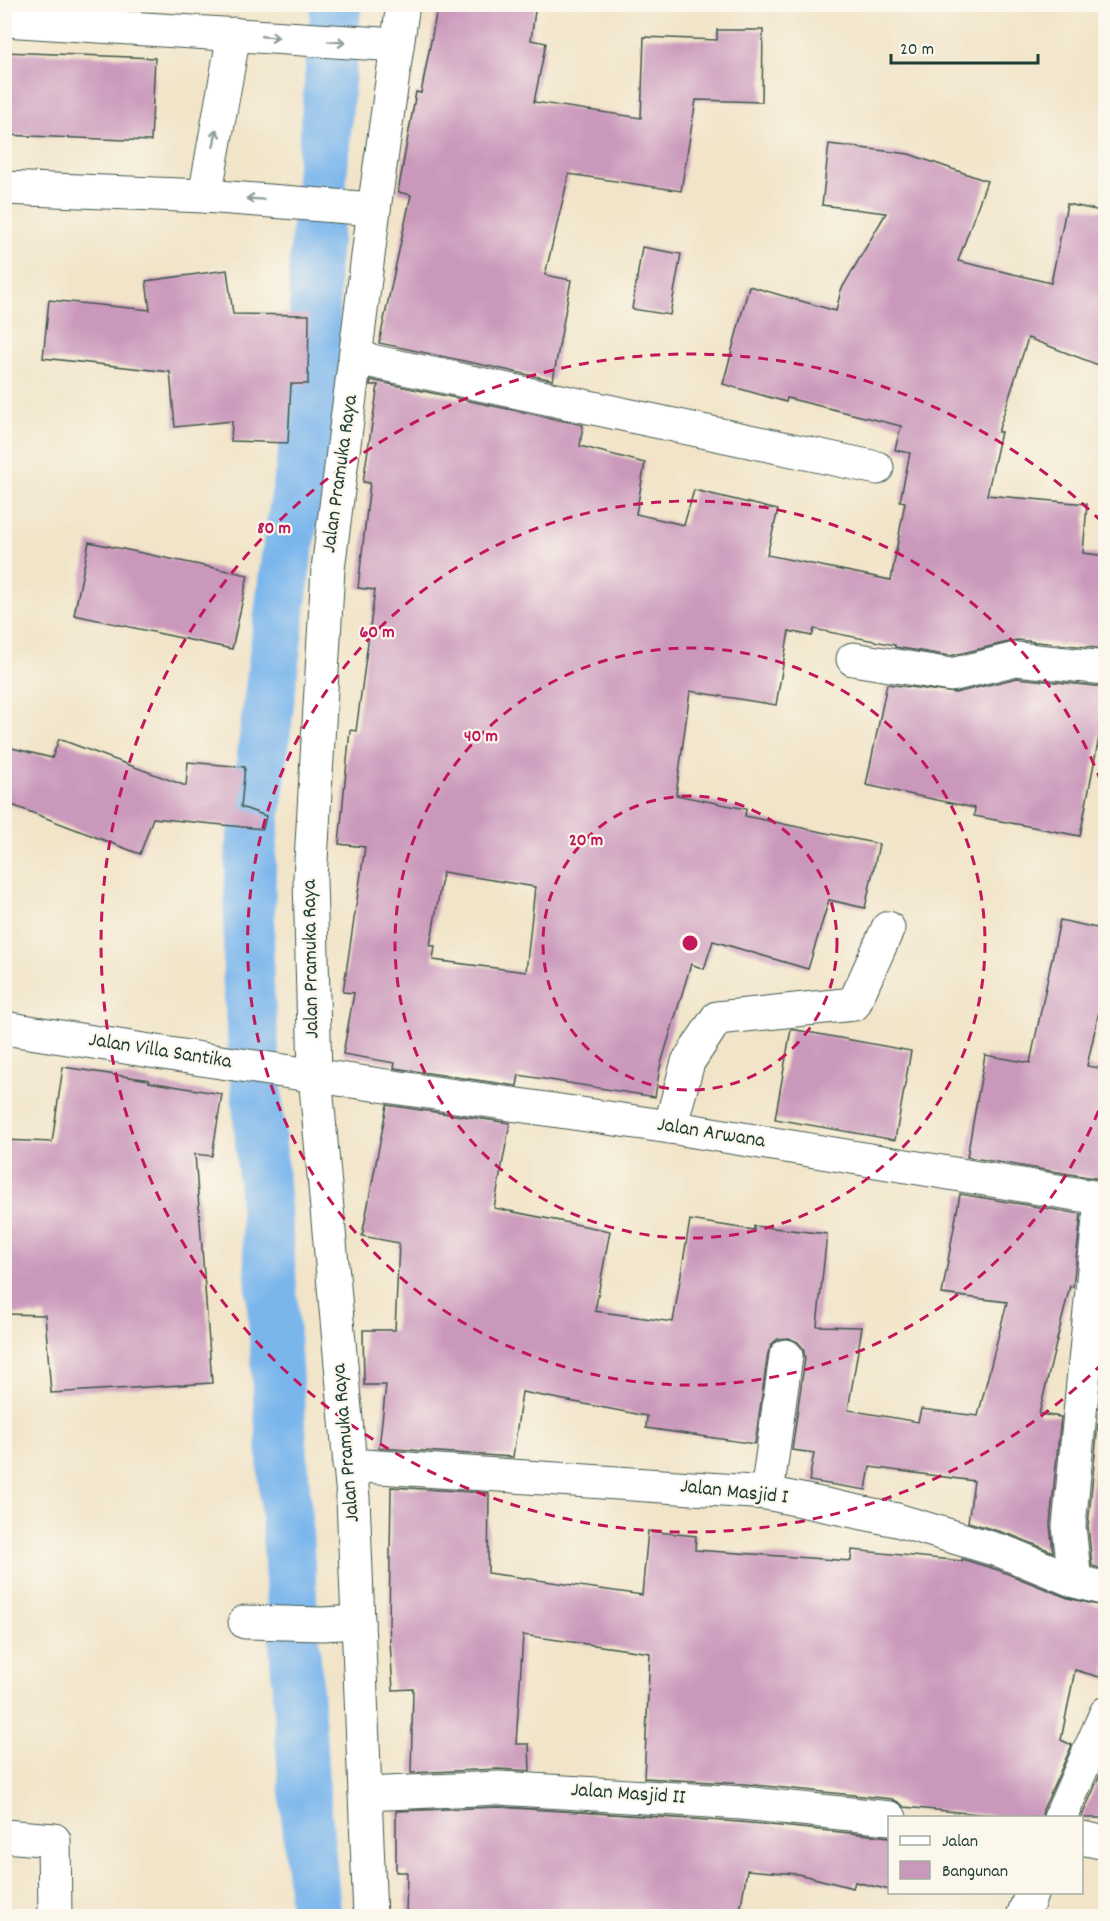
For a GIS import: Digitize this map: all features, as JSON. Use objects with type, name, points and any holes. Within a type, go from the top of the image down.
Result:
[{"type":"street","name":"Jalan Pramuka Raya","points":[[370,1917],[349,1465],[315,1075],[310,878],[328,569],[357,358],[359,208],[383,45],[403,4]]},
{"type":"street","points":[[4,20],[383,45]]},
{"type":"street","points":[[205,196],[234,34]]},
{"type":"street","points":[[4,188],[205,196],[359,208]]},
{"type":"street","points":[[357,358],[877,468]]},
{"type":"street","points":[[853,659],[951,675],[1016,659],[1106,668]]},
{"type":"street","points":[[670,1127],[688,1062],[717,1018],[854,1004],[888,928]]},
{"type":"street","name":"Jalan Villa Santika","points":[[4,1028],[315,1075]]},
{"type":"street","name":"Jalan Arwana","points":[[315,1075],[670,1127],[1103,1198]]},
{"type":"street","points":[[1090,1585],[1070,1526],[1103,1198]]},
{"type":"street","points":[[767,1493],[786,1356]]},
{"type":"street","name":"Jalan Masjid I","points":[[349,1465],[767,1493],[897,1520],[1004,1552],[1090,1585]]},
{"type":"street","points":[[259,1622],[322,1624],[358,1622]]},
{"type":"street","points":[[1061,1816],[1106,1713]]},
{"type":"street","name":"Jalan Masjid II","points":[[365,1794],[499,1788],[742,1803],[888,1818]]},
{"type":"street","points":[[4,1836],[54,1840],[55,1917]]},
{"type":"street","points":[[1083,1838],[1106,1843]]},
{"type":"street","points":[[1023,1917],[1032,1894]]},
{"type":"building","points":[[438,4],[536,4],[531,40],[546,43],[534,102],[641,118],[644,37],[717,40],[717,30],[763,30],[762,102],[696,100],[681,191],[569,174],[545,275],[571,280],[553,380],[379,343],[411,195],[398,192],[416,92],[421,93]]},
{"type":"building","points":[[4,52],[155,58],[151,141],[4,135]]},
{"type":"building","points":[[829,144],[909,154],[987,181],[958,261],[1051,283],[1067,204],[1106,212],[1106,368],[1028,338],[998,432],[1001,432],[987,495],[1087,504],[1083,553],[1106,556],[1106,649],[1017,640],[950,656],[895,647],[895,645],[814,629],[812,636],[789,631],[776,705],[690,691],[676,795],[746,809],[745,816],[879,844],[865,908],[829,900],[808,969],[713,941],[704,969],[691,964],[660,1067],[655,1097],[519,1075],[517,1086],[394,1068],[395,1063],[343,1054],[354,993],[343,992],[365,847],[339,844],[350,730],[356,731],[375,590],[358,588],[370,483],[363,482],[378,385],[370,385],[371,380],[583,425],[580,446],[645,463],[636,514],[684,525],[694,490],[778,510],[767,555],[891,580],[905,502],[900,501],[910,453],[895,450],[901,426],[787,398],[786,402],[723,384],[749,286],[836,311],[841,290],[886,213],[822,205]],"holes":[[[443,872],[535,887],[526,972],[433,960],[435,946],[430,946]]]},
{"type":"building","points":[[642,247],[681,254],[670,315],[632,309]]},
{"type":"building","points":[[227,270],[233,314],[309,315],[308,384],[291,384],[288,443],[231,441],[232,421],[175,427],[170,372],[43,358],[49,300],[150,310],[146,281]]},
{"type":"building","points":[[89,542],[248,575],[232,649],[74,615]]},
{"type":"building","points":[[1017,678],[1106,687],[1106,733],[1100,732],[1080,836],[974,816],[975,808],[866,785],[887,684],[955,693]]},
{"type":"building","points":[[59,739],[186,786],[188,762],[245,767],[241,807],[266,816],[263,829],[153,818],[140,854],[4,802],[4,746],[52,758]]},
{"type":"building","points":[[1060,920],[1106,930],[1106,980],[1087,1066],[1106,1069],[1106,1180],[967,1157],[985,1055],[1030,1063]]},
{"type":"building","points":[[791,1029],[911,1051],[895,1140],[775,1119]]},
{"type":"building","points":[[63,1067],[222,1094],[212,1156],[195,1154],[212,1383],[51,1393],[45,1315],[4,1314],[4,1140],[52,1142]]},
{"type":"building","points":[[387,1105],[510,1123],[494,1208],[610,1231],[595,1311],[673,1322],[690,1220],[754,1230],[754,1226],[827,1234],[817,1326],[862,1327],[848,1410],[918,1422],[921,1409],[978,1416],[1007,1302],[942,1294],[960,1194],[1081,1214],[1073,1287],[1070,1286],[1039,1414],[1061,1417],[1050,1524],[1053,1552],[1011,1535],[968,1522],[974,1481],[870,1467],[866,1490],[809,1481],[814,1453],[792,1450],[805,1358],[803,1348],[798,1342],[789,1338],[778,1339],[772,1344],[768,1353],[755,1444],[646,1428],[647,1416],[522,1392],[513,1457],[379,1448],[386,1385],[364,1385],[363,1330],[395,1330],[399,1243],[362,1236]]},
{"type":"building","points":[[1098,1423],[1106,1424],[1106,1570],[1092,1566],[1088,1526]]},
{"type":"building","points":[[391,1487],[489,1493],[488,1573],[642,1595],[648,1531],[696,1536],[695,1550],[851,1561],[852,1550],[962,1561],[962,1559],[998,1570],[1068,1598],[1106,1607],[1106,1679],[1075,1670],[1061,1740],[1072,1745],[1042,1816],[999,1816],[904,1807],[892,1799],[744,1784],[644,1778],[650,1653],[523,1635],[516,1744],[529,1744],[530,1771],[498,1769],[411,1773],[413,1689],[393,1690],[389,1625]]},
{"type":"building","points":[[1106,1761],[1106,1818],[1083,1818]]},
{"type":"building","points":[[499,1807],[740,1822],[888,1837],[888,1890],[855,1882],[853,1888],[798,1874],[747,1870],[739,1917],[406,1917],[407,1872],[396,1872],[396,1811]]},
{"type":"waterway","points":[[316,1916],[304,1787],[271,1281],[248,978],[251,850],[286,560],[316,378],[314,269],[336,4]]}]
